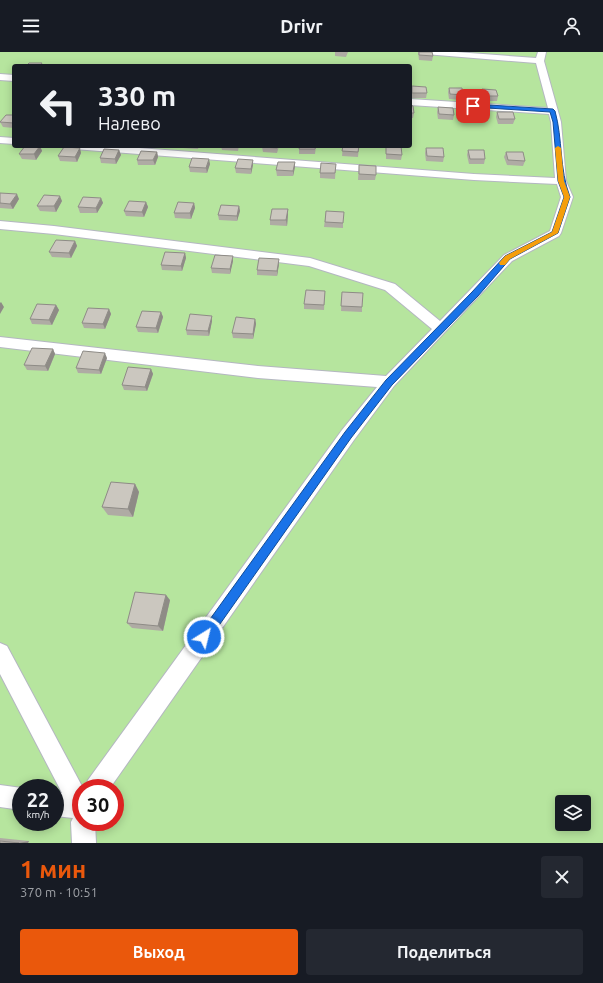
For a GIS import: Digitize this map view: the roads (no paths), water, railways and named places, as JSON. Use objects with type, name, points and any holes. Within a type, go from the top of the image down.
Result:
[{"type":"street","points":[[102,779],[348,435],[389,382],[508,258],[555,233],[567,197],[561,181],[556,122],[541,57],[425,52]]},
{"type":"street","points":[[0,77],[12,78]]},
{"type":"street","points":[[412,102],[553,111]]},
{"type":"street","points":[[0,140],[12,141]]},
{"type":"street","points":[[100,148],[466,176],[561,181]]},
{"type":"street","points":[[0,225],[54,230],[310,262],[390,287],[441,329]]},
{"type":"street","points":[[0,342],[258,372],[389,382]]},
{"type":"street","points":[[0,653],[72,790]]},
{"type":"street","points":[[0,796],[12,798]]},
{"type":"street","points":[[83,831],[84,843]]}]
